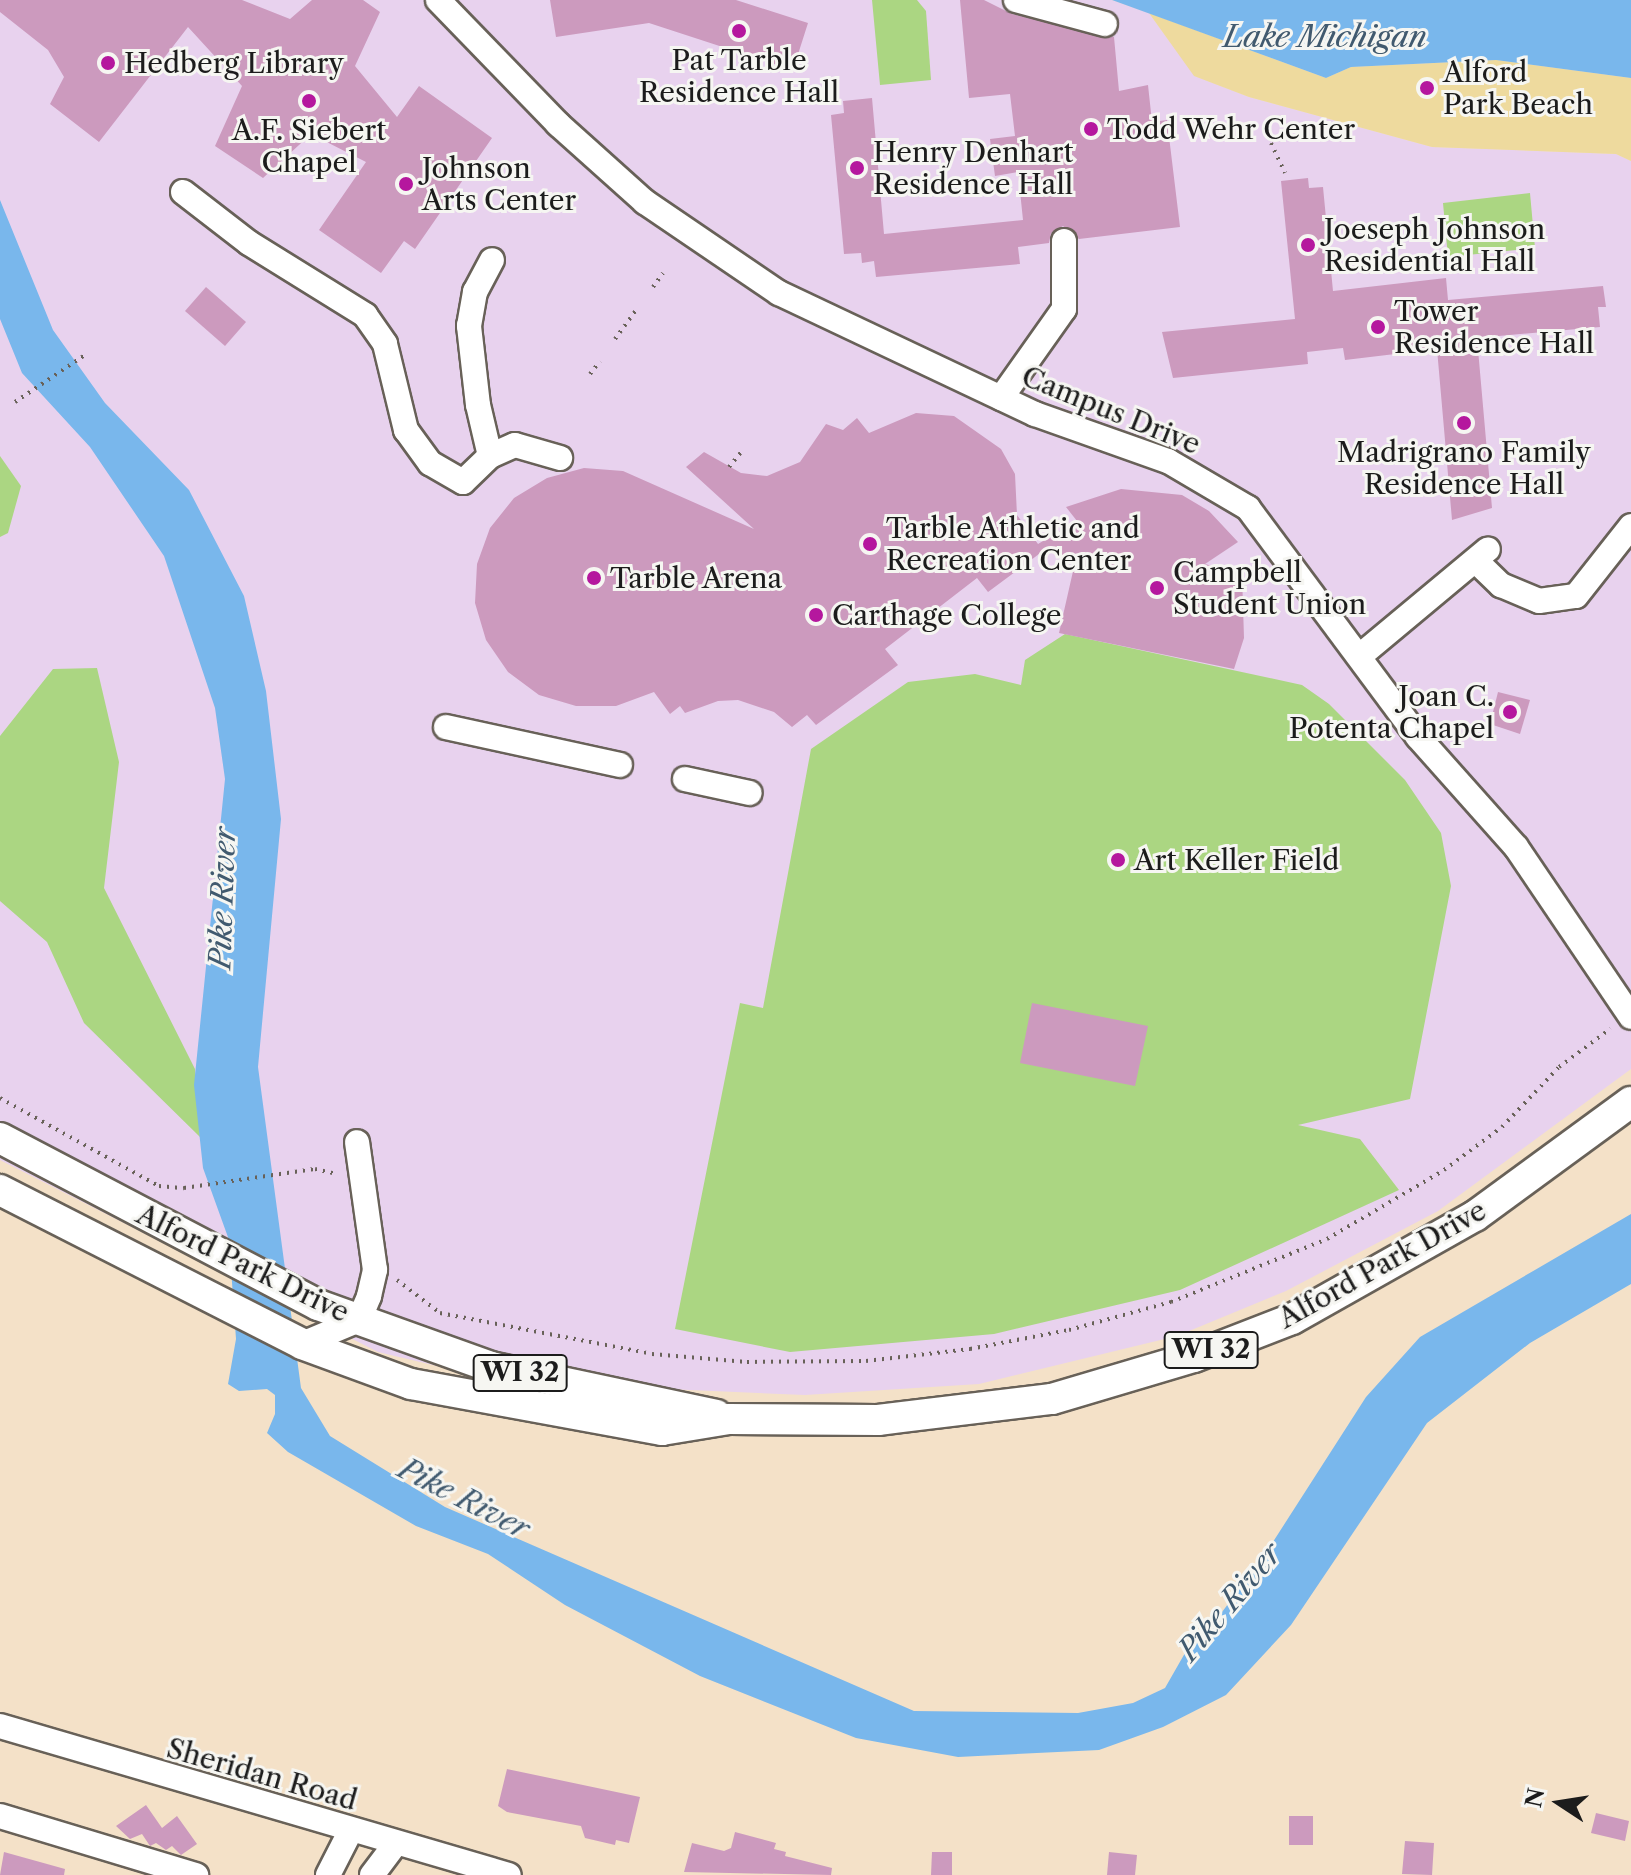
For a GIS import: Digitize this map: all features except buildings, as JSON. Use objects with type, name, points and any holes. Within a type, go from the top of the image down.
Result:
[{"type":"main road","name":"Alford Park Drive","points":[[0,1190],[185,1287],[314,1349],[411,1384],[569,1417],[662,1430],[729,1419],[878,1420],[1052,1399],[1194,1357],[1292,1319],[1475,1216],[1631,1102]]},
{"type":"main road","name":"Alford Park Drive","points":[[0,1138],[318,1305],[491,1367],[729,1419]]},
{"type":"street","name":"Campus Drive","points":[[438,0],[558,124],[645,202],[779,293],[1001,398],[1101,440],[1168,461],[1223,490],[1248,508],[1361,655],[1418,737],[1549,891],[1630,1016]]},
{"type":"street","points":[[1016,0],[1105,24]]},
{"type":"street","points":[[183,192],[249,243],[365,315],[385,344],[406,430],[430,463],[463,482],[490,456],[515,445],[560,458]]},
{"type":"street","points":[[1001,398],[1064,309],[1064,241]]},
{"type":"street","points":[[490,456],[478,405],[469,326],[475,292],[492,260]]},
{"type":"street","points":[[1361,655],[1482,555],[1501,585],[1539,601],[1576,596],[1631,527]]},
{"type":"street","points":[[446,727],[620,765]]},
{"type":"street","points":[[685,779],[750,793]]},
{"type":"street","points":[[314,1349],[359,1320],[375,1270],[357,1142]]},
{"type":"street","name":"Sheridan Road","points":[[3,1734],[509,1875]]},
{"type":"street","points":[[0,1816],[196,1875]]},
{"type":"street","points":[[328,1875],[350,1832]]},
{"type":"street","points":[[372,1875],[395,1844]]},
{"type":"path","points":[[1271,143],[1285,173]]},
{"type":"path","points":[[653,287],[663,273]]},
{"type":"path","points":[[615,339],[637,309]]},
{"type":"path","points":[[15,402],[85,355]]},
{"type":"path","points":[[590,374],[600,361]]},
{"type":"path","points":[[729,467],[741,452]]},
{"type":"path","points":[[375,1270],[410,1287],[424,1304],[440,1313],[550,1338],[700,1358],[866,1361],[970,1349],[1069,1330],[1171,1302],[1327,1239],[1444,1170],[1502,1127],[1559,1067],[1630,1016]]},
{"type":"path","points":[[0,1098],[159,1186],[184,1188],[315,1169],[336,1172],[340,1181]]},
{"type":"shaded area","name":"Carthage College","points":[[0,0],[1112,0],[1149,13],[1195,76],[1249,97],[1432,147],[1616,154],[1631,161],[1631,1069],[1438,1211],[1286,1291],[1177,1336],[979,1384],[805,1395],[667,1389],[581,1400],[378,1352],[0,1160]]},
{"type":"green space","points":[[872,0],[917,0],[926,11],[931,80],[880,85]]},
{"type":"green space","points":[[1530,193],[1535,248],[1448,257],[1443,203]]},
{"type":"green space","points":[[0,456],[21,486],[8,533],[0,537]]},
{"type":"green space","name":"Art Keller Field","points":[[1065,634],[1302,685],[1329,704],[1405,780],[1441,833],[1451,886],[1410,1099],[1298,1125],[1360,1139],[1399,1190],[1180,1290],[994,1334],[790,1352],[675,1329],[740,1003],[763,1008],[811,749],[908,682],[975,674],[1021,685],[1025,660]]},
{"type":"green space","points":[[97,668],[119,762],[104,888],[195,1069],[200,1137],[84,1023],[47,942],[0,901],[0,736],[53,669]]},
{"type":"sand","name":"Alford Park Beach","points":[[1149,13],[1326,78],[1351,67],[1496,60],[1631,78],[1631,161],[1616,154],[1432,147],[1249,97],[1194,76]]},
{"type":"water","name":"Lake Michigan","points":[[1112,0],[1631,0],[1631,78],[1496,60],[1351,67],[1326,78]]},
{"type":"water","name":"Pike River","points":[[0,200],[53,330],[105,403],[189,490],[244,596],[266,691],[281,819],[258,1067],[301,1388],[330,1436],[445,1507],[914,1711],[1078,1713],[1133,1703],[1165,1688],[1197,1632],[1216,1620],[1262,1559],[1366,1397],[1420,1337],[1631,1214],[1631,1284],[1530,1343],[1427,1423],[1291,1625],[1226,1695],[1163,1727],[1099,1750],[958,1757],[856,1738],[700,1676],[565,1605],[488,1554],[416,1526],[288,1452],[267,1433],[275,1414],[275,1395],[267,1389],[239,1391],[228,1384],[236,1339],[229,1240],[203,1168],[194,1085],[225,779],[215,708],[164,556],[90,447],[22,373],[0,319]]},
{"type":"place","name":"Pat Tarble Residence Hall","points":[[739,31]]},
{"type":"place","name":"Hedberg Library","points":[[108,63]]},
{"type":"place","name":"Alford Park Beach","points":[[1427,88]]},
{"type":"place","name":"A.F. Siebert Chapel","points":[[309,101]]},
{"type":"place","name":"Todd Wehr Center","points":[[1091,129]]},
{"type":"place","name":"Henry Denhart Residence Hall","points":[[857,168]]},
{"type":"place","name":"Johnson Arts Center","points":[[406,184]]},
{"type":"place","name":"Joeseph Johnson Residential Hall","points":[[1308,245]]},
{"type":"place","name":"Tower Residence Hall","points":[[1378,327]]},
{"type":"place","name":"Madrigrano Family Residence Hall","points":[[1464,423]]},
{"type":"place","name":"Tarble Athletic and Recreation Center","points":[[870,544]]},
{"type":"place","name":"Tarble Arena","points":[[594,578]]},
{"type":"place","name":"Campbell Student Union","points":[[1157,588]]},
{"type":"place","name":"Carthage College","points":[[816,615]]},
{"type":"place","name":"Joan C. Potenta Chapel","points":[[1510,712]]},
{"type":"place","name":"Art Keller Field","points":[[1118,860]]}]
